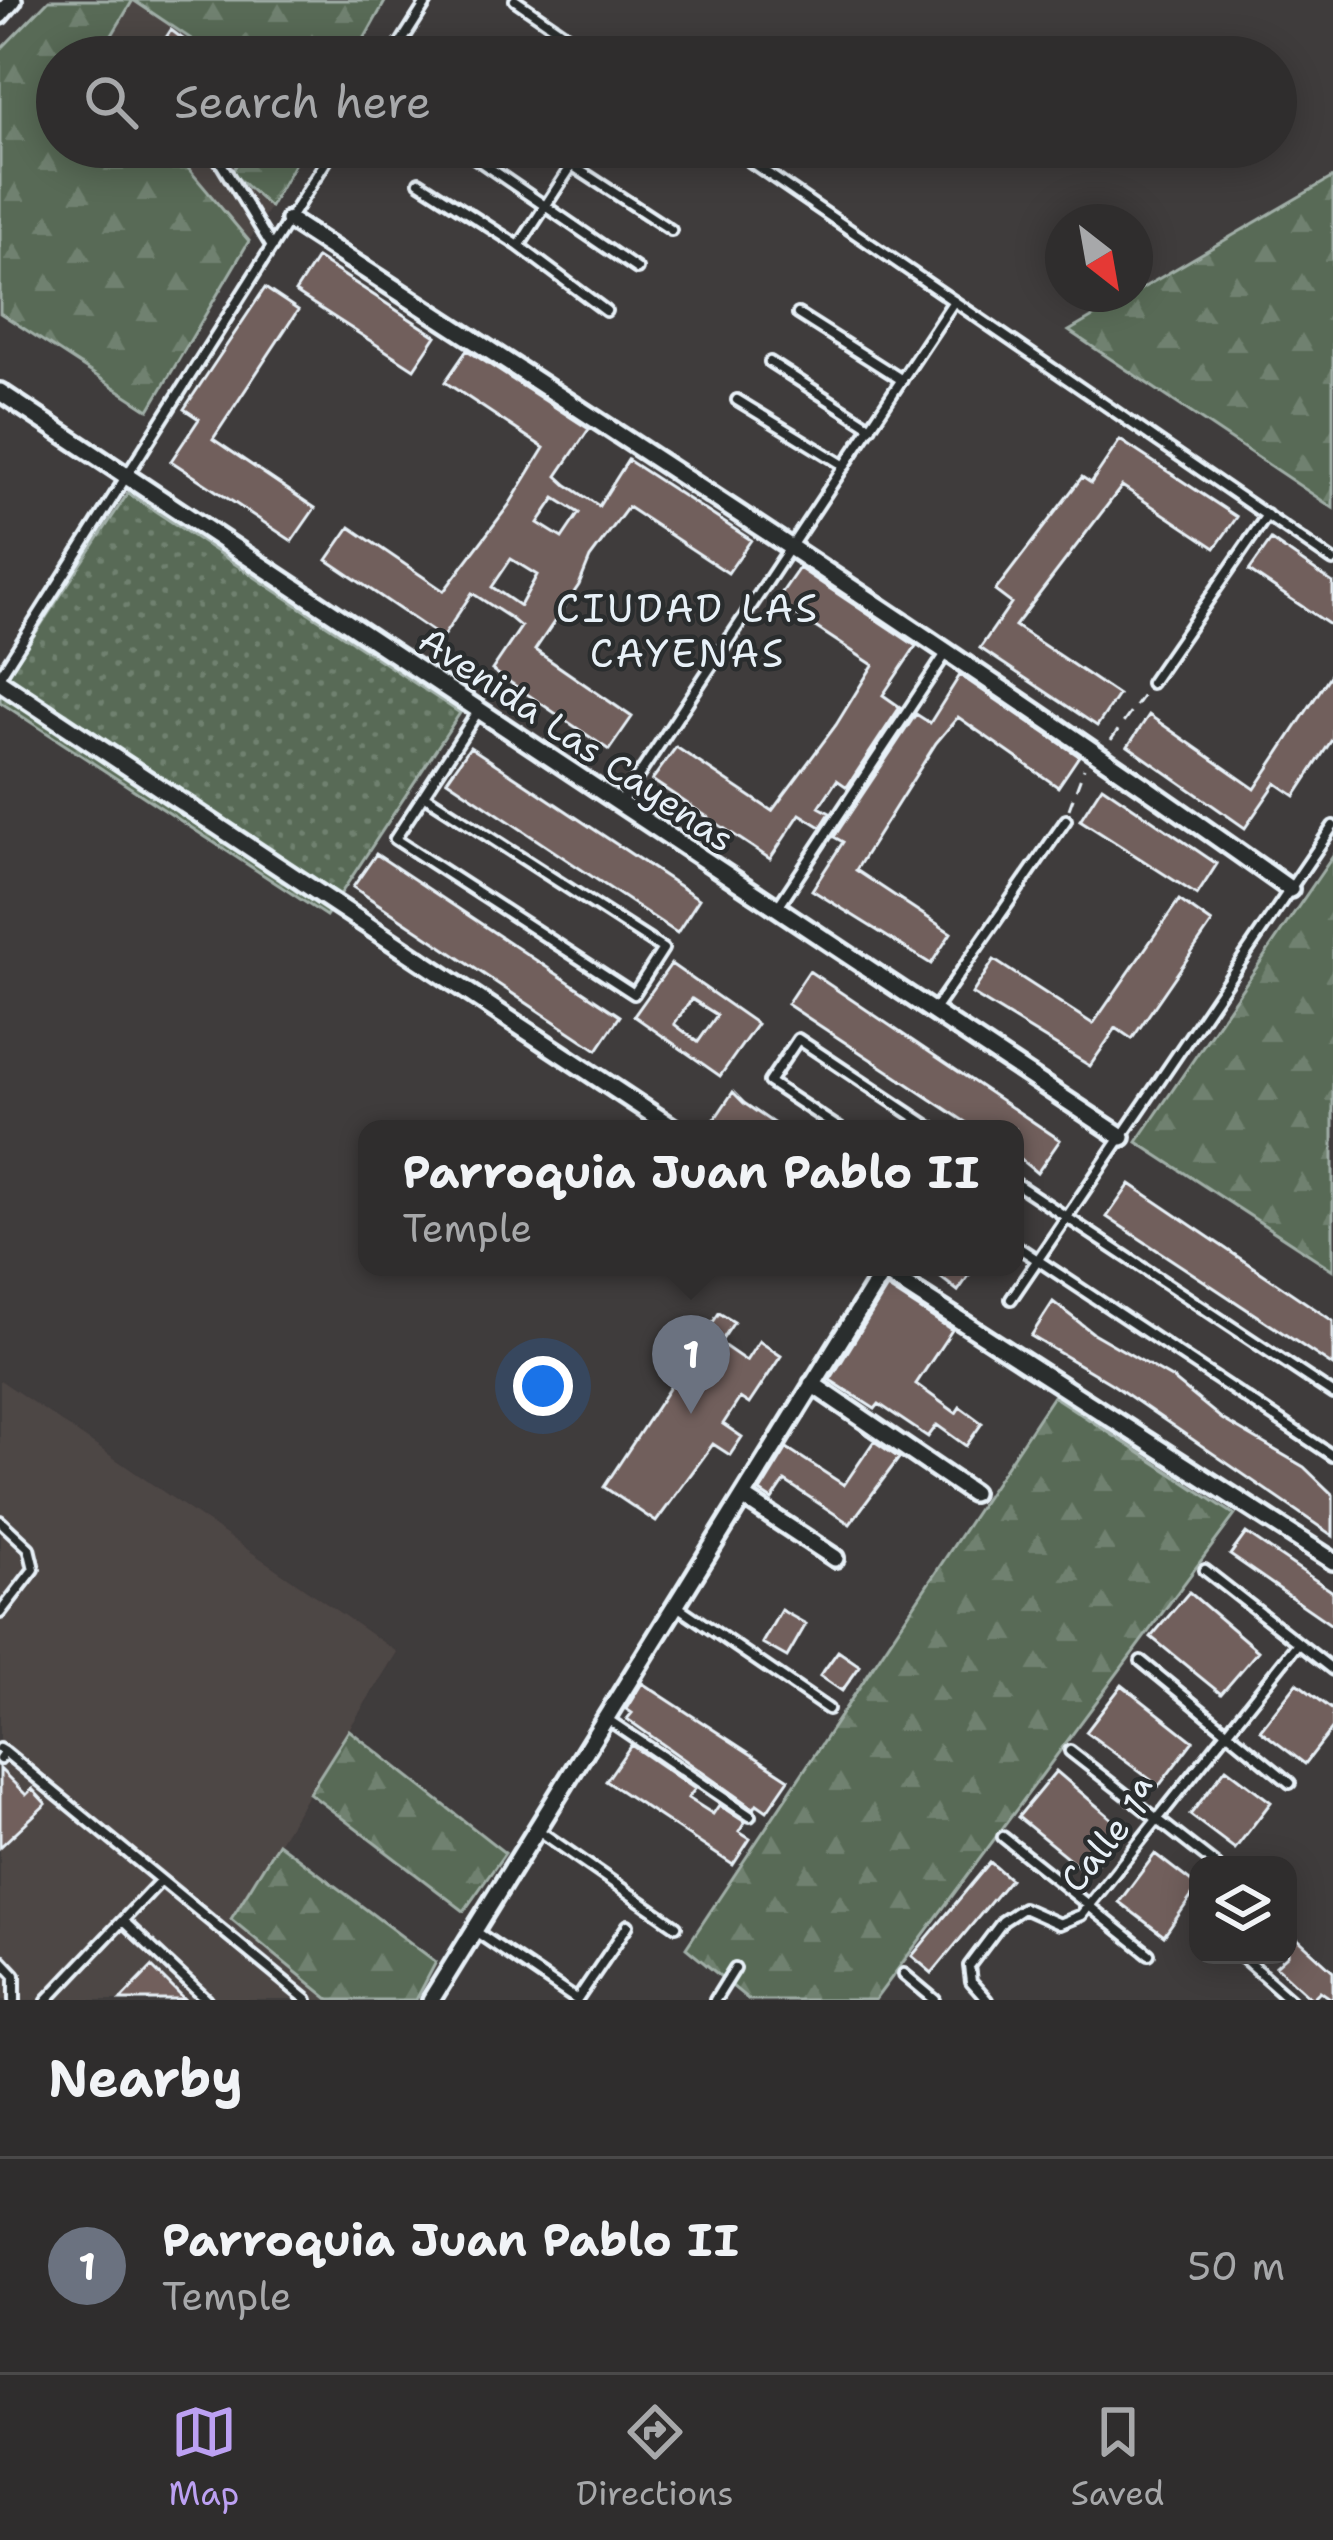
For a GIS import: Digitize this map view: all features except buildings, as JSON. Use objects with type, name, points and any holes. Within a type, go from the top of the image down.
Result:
[{"type":"street","points":[[0,15],[13,0]]},
{"type":"street","points":[[289,220],[948,650],[1290,889]]},
{"type":"street","name":"Avenida Las Cayenas","points":[[0,392],[1122,1137]]},
{"type":"street","points":[[0,680],[661,1120]]},
{"type":"street","points":[[431,2000],[876,1276]]},
{"type":"street","points":[[891,1276],[1333,1561]]},
{"type":"street","points":[[812,1384],[972,1493]]},
{"type":"street","points":[[743,1497],[835,1558]]},
{"type":"lane","points":[[405,36],[428,0]]},
{"type":"lane","points":[[515,0],[567,36]]},
{"type":"lane","points":[[224,168],[272,247]]},
{"type":"lane","points":[[0,680],[322,168]]},
{"type":"lane","points":[[490,168],[638,269]]},
{"type":"lane","points":[[519,246],[571,168]]},
{"type":"lane","points":[[575,168],[671,230]]},
{"type":"lane","points":[[760,168],[1333,561]]},
{"type":"lane","points":[[419,182],[519,246],[606,311]]},
{"type":"lane","points":[[620,803],[954,301]]},
{"type":"lane","points":[[798,314],[902,380]]},
{"type":"lane","points":[[770,362],[871,427]]},
{"type":"lane","points":[[737,400],[845,466]]},
{"type":"lane","points":[[1151,683],[1267,515]]},
{"type":"lane","points":[[777,908],[948,650]]},
{"type":"lane","points":[[424,795],[663,950],[634,994],[395,839],[479,710]]},
{"type":"lane","points":[[933,1012],[1066,820]]},
{"type":"lane","points":[[1011,1299],[1333,826]]},
{"type":"lane","points":[[826,1120],[769,1082],[798,1039],[920,1120]]},
{"type":"lane","points":[[1024,1189],[1333,1394]]},
{"type":"lane","points":[[1024,1251],[1333,1456]]},
{"type":"lane","points":[[0,1521],[29,1548],[34,1569],[0,1613]]},
{"type":"lane","points":[[1205,1570],[1333,1670]]},
{"type":"lane","points":[[675,1606],[827,1708]]},
{"type":"lane","name":"Calle 1ª","points":[[987,2000],[971,1982],[969,1966],[1012,1911],[1033,1908],[1066,1924],[1090,1905],[1298,1643]]},
{"type":"lane","points":[[1141,1661],[1290,1783]]},
{"type":"lane","points":[[605,1718],[749,1816]]},
{"type":"lane","points":[[1070,1751],[1204,1856]]},
{"type":"lane","points":[[2,1753],[308,2000]]},
{"type":"lane","points":[[537,1829],[676,1926]]},
{"type":"lane","points":[[1003,1837],[1149,1954]]},
{"type":"lane","points":[[47,2000],[161,1880]]},
{"type":"lane","points":[[123,1921],[208,2000]]},
{"type":"lane","points":[[474,1930],[577,2000],[628,1925]]},
{"type":"lane","points":[[0,1959],[15,1976],[15,2000]]},
{"type":"lane","points":[[1250,1964],[1291,2000]]},
{"type":"lane","points":[[715,2000],[735,1968]]},
{"type":"lane","points":[[904,1974],[935,2000]]},
{"type":"shaded area","points":[[133,0],[187,36],[112,36]]},
{"type":"shaded area","points":[[188,168],[236,168],[233,173],[270,207],[249,241]]},
{"type":"shaded area","points":[[0,1380],[397,1652],[231,1919],[330,2000],[0,2000]]},
{"type":"green space","points":[[49,0],[133,0],[112,36],[36,36],[36,168],[188,168],[249,241],[149,410],[0,313],[0,50]]},
{"type":"green space","points":[[133,0],[386,0],[366,36],[187,36]]},
{"type":"green space","points":[[235,168],[292,168],[270,207],[232,173]]},
{"type":"green space","points":[[1333,177],[1333,508],[1069,331],[1102,312],[1153,312],[1153,282]]},
{"type":"green space","points":[[128,493],[460,713],[326,916],[0,702],[0,687]]},
{"type":"green space","points":[[1333,856],[1333,1270],[1137,1142]]},
{"type":"green space","points":[[1053,1396],[1235,1515],[875,2000],[749,2000],[686,1948]]},
{"type":"green space","points":[[349,1730],[505,1853],[464,1911],[309,1793]]},
{"type":"green space","points":[[278,1843],[436,1962],[416,2000],[330,2000],[231,1919]]},
{"type":"place","name":"Parroquia Juan Pablo II","points":[[691,1414]]},
{"type":"district","name":"CIUDAD LAS CAYENAS","points":[[688,630]]}]
